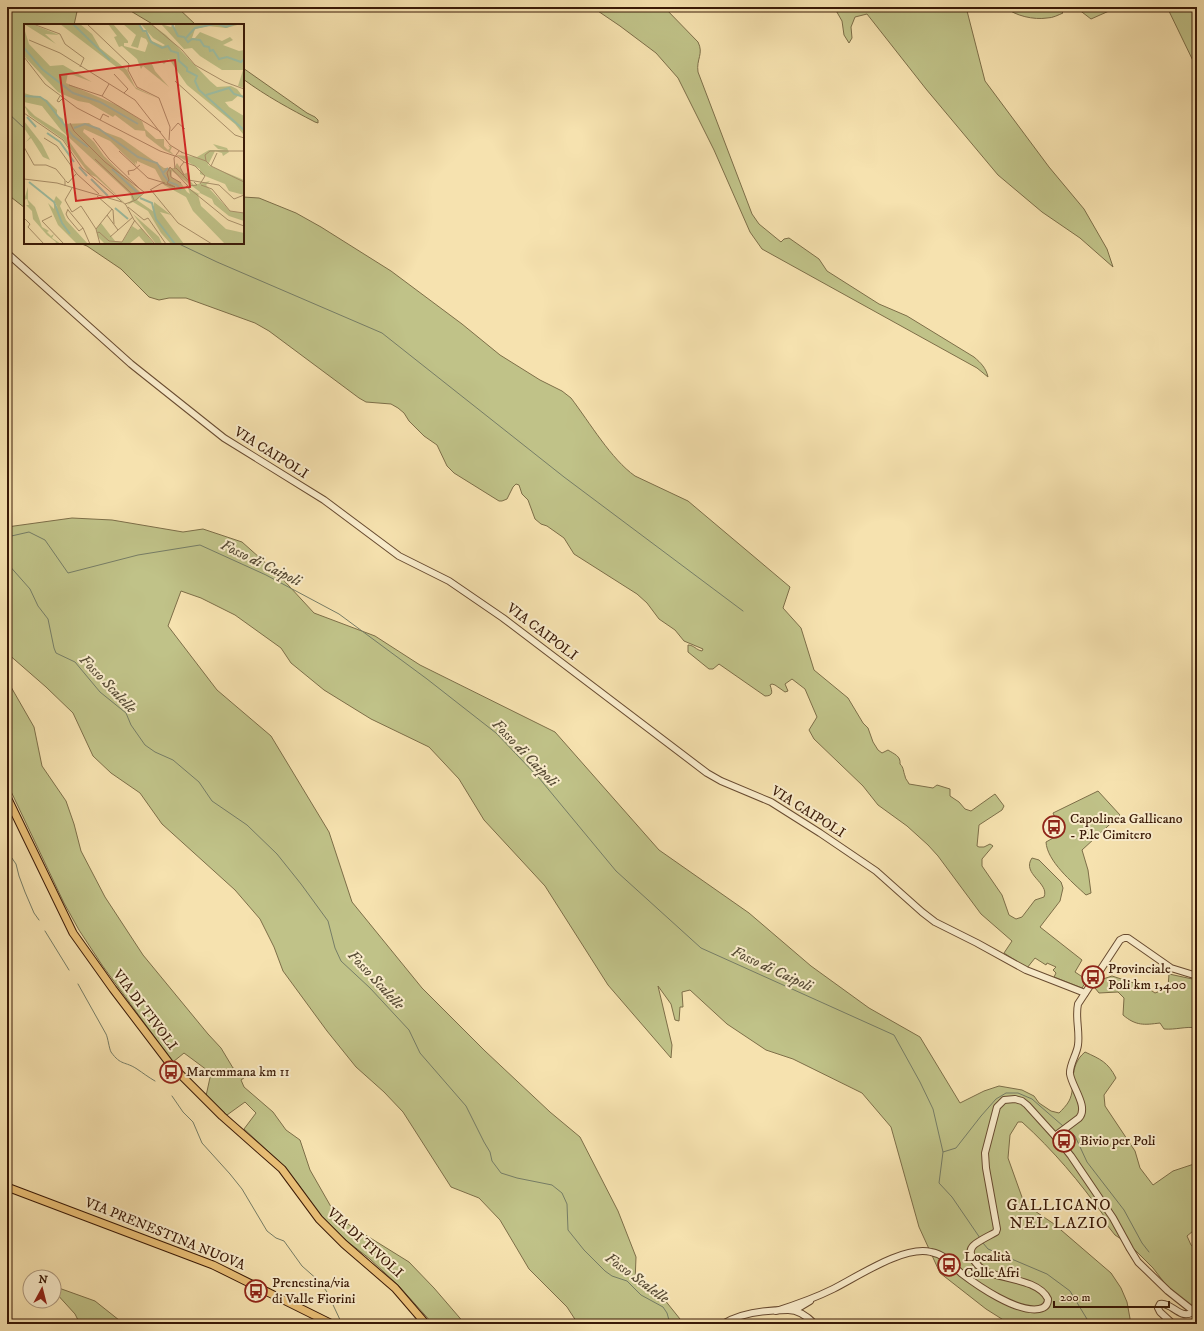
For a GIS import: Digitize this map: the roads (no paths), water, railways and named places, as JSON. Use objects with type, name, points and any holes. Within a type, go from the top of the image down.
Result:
[{"type":"main road","name":"VIA DI TIVOLI","points":[[7,797],[73,933],[167,1061],[222,1116],[282,1169],[319,1220],[344,1244],[395,1288],[426,1324]]},
{"type":"main road","name":"VIA PRENESTINA NUOVA","points":[[7,1187],[162,1245],[213,1266],[247,1281],[332,1324]]},
{"type":"street","name":"VIA CAIPOLI","points":[[7,252],[131,364],[224,438],[324,500],[399,556],[446,580],[503,618],[706,772],[724,782],[772,802],[820,833],[873,869],[935,922],[1030,972],[1085,993]]},
{"type":"street","points":[[1055,1136],[1079,1118],[1082,1114],[1082,1108],[1070,1073],[1078,1042],[1077,1007],[1080,999],[1120,940],[1124,938],[1129,939],[1169,968],[1197,976]]},
{"type":"street","points":[[795,1307],[895,1258],[908,1253],[924,1251],[945,1258],[961,1273],[974,1282],[1014,1304],[1033,1310],[1041,1309],[1047,1305],[1047,1297],[1042,1291],[1017,1280],[989,1272],[978,1266],[971,1253],[975,1244],[997,1229],[985,1158],[991,1126],[998,1105],[1002,1101],[1015,1099],[1022,1101],[1037,1115],[1071,1156],[1110,1214],[1136,1259],[1164,1288],[1192,1311],[1187,1315],[1176,1311],[1165,1304],[1162,1304],[1158,1307],[1160,1312],[1173,1324]]},
{"type":"street","points":[[722,1324],[740,1316],[776,1311],[806,1304],[819,1295]]},
{"type":"street","points":[[806,1304],[805,1311],[807,1316]]},
{"type":"street","points":[[795,1307],[815,1324]]},
{"type":"waterway","points":[[7,112],[24,128]]},
{"type":"waterway","points":[[179,244],[217,262],[382,333],[564,477],[743,611]]},
{"type":"waterway","name":"Fosso di Caipoli","points":[[7,537],[29,532],[45,540],[68,573],[138,555],[200,545],[266,575],[339,614],[427,679],[496,733],[539,778],[616,871],[701,948],[894,1035],[933,1109],[943,1152],[956,1148],[996,1099],[1006,1093],[1018,1093],[1032,1099],[1063,1126]]},
{"type":"waterway","name":"Fosso Scalelle","points":[[7,563],[30,589],[38,606],[48,619],[56,653],[75,662],[100,692],[126,713],[131,725],[145,745],[155,752],[173,760],[199,782],[212,801],[247,825],[277,854],[328,921],[335,948],[341,961],[370,988],[409,1030],[420,1053],[466,1106],[490,1152],[492,1161],[501,1173],[517,1178],[552,1185],[562,1193],[567,1204],[568,1230],[584,1250],[605,1271],[612,1276],[627,1281],[641,1295],[663,1307],[669,1320],[666,1324]]},
{"type":"waterway","points":[[7,851],[16,864],[25,892],[34,913],[39,920]]},
{"type":"waterway","points":[[45,931],[69,970]]},
{"type":"waterway","points":[[78,984],[106,1034],[110,1050],[114,1056],[155,1081]]},
{"type":"waterway","points":[[172,1096],[183,1112],[193,1122],[202,1143],[242,1189],[267,1231],[276,1238],[284,1241],[302,1266],[319,1281],[327,1292],[342,1324]]},
{"type":"waterway","name":"Fosso di Caipoli","points":[[1069,1130],[1075,1136],[1087,1162],[1124,1210],[1142,1243],[1149,1252]]},
{"type":"waterway","name":"Fosso di Caipoli","points":[[943,1152],[939,1183],[952,1197],[980,1238]]},
{"type":"waterway","name":"Fosso di Caipoli","points":[[983,1243],[988,1249],[1047,1274],[1070,1291],[1090,1324]]},
{"type":"place","name":"Capolinea Gallicano - P.le Cimitero","points":[[1054,827]]},
{"type":"place","name":"Provinciale Poli km 1,400","points":[[1093,977]]},
{"type":"place","name":"Maremmana km 11","points":[[171,1072]]},
{"type":"place","name":"Bivio per Poli","points":[[1064,1141]]},
{"type":"place","name":"Località Colle Afri","points":[[949,1265]]},
{"type":"place","name":"Prenestina/via di Valle Fiorini","points":[[256,1291]]},
{"type":"district","name":"GALLICANO NEL LAZIO","points":[[1059,1214]]}]
